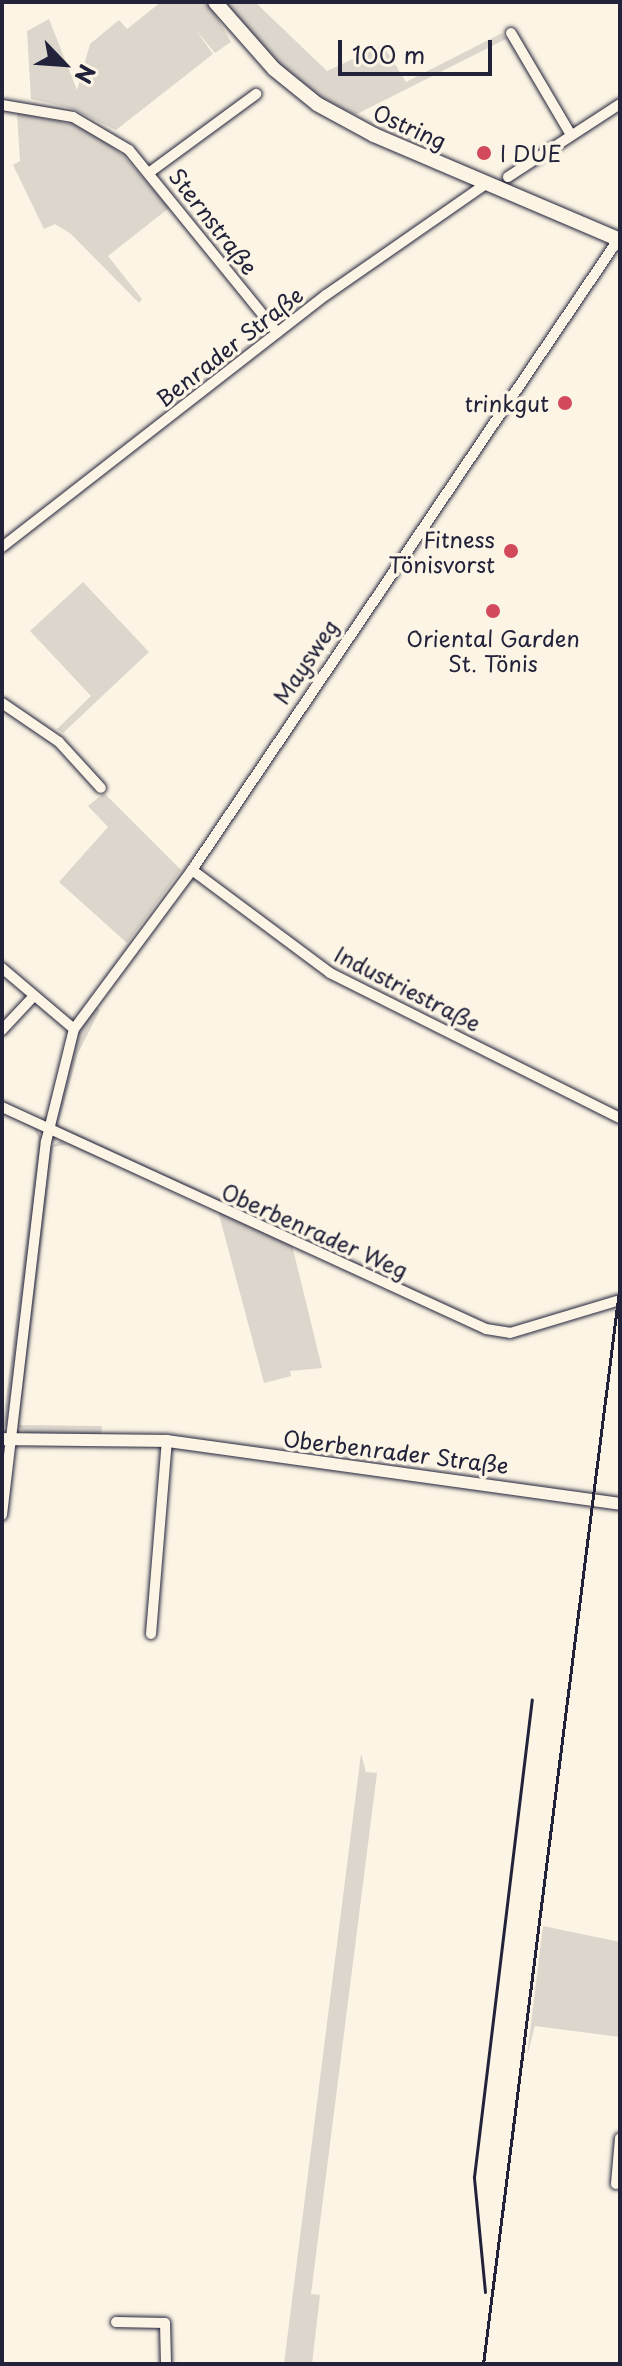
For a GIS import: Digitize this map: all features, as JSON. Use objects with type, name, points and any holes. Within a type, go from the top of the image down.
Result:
[{"type":"main road","name":"Ostring","points":[[215,2],[274,69],[317,104],[486,184],[619,239]]},
{"type":"street","points":[[511,33],[571,135]]},
{"type":"street","name":"Sternstraße","points":[[150,172],[256,94]]},
{"type":"street","points":[[508,177],[620,104]]},
{"type":"street","name":"Sternstraße","points":[[2,105],[51,111],[87,123],[129,150],[150,172],[277,332]]},
{"type":"street","name":"Benrader Straße","points":[[2,547],[277,332],[486,184]]},
{"type":"street","name":"Maysweg","points":[[2,1515],[6,1440],[50,1125],[74,1029],[192,870],[619,239]]},
{"type":"street","points":[[2,703],[59,742],[101,788]]},
{"type":"street","name":"Industriestraße","points":[[192,870],[330,973],[620,1118]]},
{"type":"street","points":[[2,968],[74,1029]]},
{"type":"street","points":[[2,1030],[33,997]]},
{"type":"street","name":"Oberbenrader Weg","points":[[2,1107],[50,1125],[502,1334],[620,1300]]},
{"type":"street","name":"Oberbenrader Straße","points":[[6,1440],[167,1441],[620,1504]]},
{"type":"street","points":[[151,1634],[167,1441]]},
{"type":"street","points":[[616,2184],[620,2138]]},
{"type":"street","points":[[116,2322],[165,2323],[166,2364]]},
{"type":"shaded area","points":[[161,2],[208,2],[231,42],[215,53],[195,29],[213,54],[116,130],[70,108],[31,99],[27,31],[49,19],[77,90],[90,44],[119,20],[127,29]]},
{"type":"shaded area","points":[[222,2],[255,2],[327,71],[383,45],[406,82],[502,33],[506,39],[355,115],[317,96],[287,73]]},
{"type":"shaded area","points":[[17,113],[73,124],[100,138],[124,156],[169,208],[108,256],[142,299],[139,303],[71,234],[55,224],[44,229],[13,165],[20,161]]},
{"type":"shaded area","points":[[83,582],[149,652],[63,733],[57,729],[91,696],[30,631]]},
{"type":"shaded area","points":[[104,793],[181,870],[127,943],[59,882],[108,827],[88,806]]},
{"type":"shaded area","points":[[96,1007],[100,1010],[78,1053],[58,1125],[509,1332],[61,1131],[55,1124],[79,1029]]},
{"type":"shaded area","points":[[2,1110],[34,1125],[42,1142],[7,1424],[2,1431],[39,1139],[33,1128]]},
{"type":"shaded area","points":[[60,1141],[67,1144],[53,1147],[19,1425],[102,1426],[101,1434],[29,1436],[16,1425],[50,1147]]},
{"type":"shaded area","points":[[67,1144],[69,1144],[169,1189]]},
{"type":"shaded area","points":[[218,1211],[292,1245],[322,1368],[290,1371],[291,1376],[264,1383]]},
{"type":"shaded area","points":[[361,1754],[366,1772],[377,1773],[311,2294],[320,2295],[312,2364],[284,2364]]},
{"type":"shaded area","points":[[543,1926],[620,1942],[620,2037],[535,2026],[527,2056]]},
{"type":"railway","points":[[483,2364],[620,1282]]},
{"type":"railway","points":[[485,2292],[474,2177],[532,1700]]},
{"type":"place","name":"I DUE","points":[[484,153]]},
{"type":"place","name":"trinkgut","points":[[565,403]]},
{"type":"place","name":"Fitness Tönisvorst","points":[[511,551]]},
{"type":"place","name":"Oriental Garden St. Tönis","points":[[493,611]]}]
